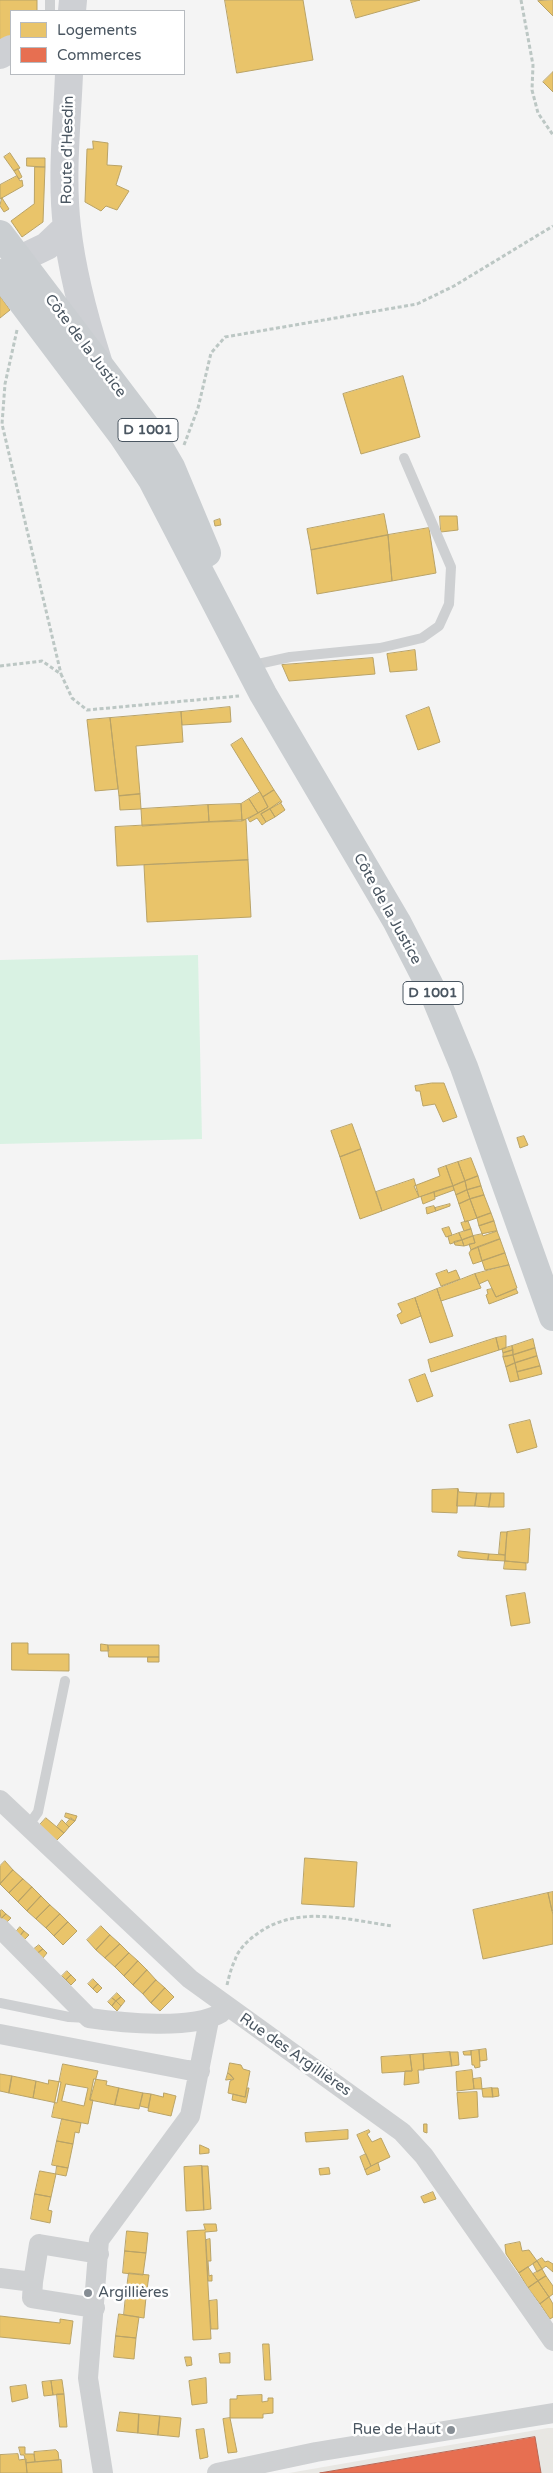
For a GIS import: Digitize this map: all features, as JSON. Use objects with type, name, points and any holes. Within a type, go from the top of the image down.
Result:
[{"type":"main road","name":"Route d'Hesdin","points":[[69,75],[65,176],[67,227],[80,298],[98,363]]},
{"type":"main road","name":"Route d'Hesdin","points":[[10,266],[47,246],[67,227]]},
{"type":"main road","name":"Côte de la Justice","points":[[0,234],[25,306],[122,435],[152,480],[262,694],[397,922],[433,992],[464,1067],[553,1317]]},
{"type":"main road","name":"Côte de la Justice","points":[[10,266],[98,363],[153,436],[171,468],[212,566],[245,661]]},
{"type":"street","name":"Rue des Argillières","points":[[0,1800],[190,1979],[402,2132],[424,2156],[553,2341]]},
{"type":"street","points":[[0,1928],[89,2018],[158,2023],[209,2020]]},
{"type":"street","points":[[103,2473],[88,2378],[96,2308],[99,2240],[190,2116],[209,2020],[225,2005]]},
{"type":"street","points":[[0,2034],[200,2071]]},
{"type":"street","points":[[96,2308],[32,2298],[32,2282],[40,2244],[99,2254]]},
{"type":"street","points":[[0,2278],[32,2282]]},
{"type":"street","points":[[217,2473],[316,2452],[553,2413]]},
{"type":"lane","points":[[245,661],[380,648],[422,638],[439,626],[450,604],[451,567],[404,458]]},
{"type":"lane","points":[[28,1826],[38,1812],[65,1681]]},
{"type":"lane","points":[[0,2003],[69,2017],[89,2018]]},
{"type":"path","points":[[521,0],[533,65],[532,90],[538,113],[553,135]]},
{"type":"path","points":[[171,468],[186,441],[198,408],[211,353],[224,337],[417,304],[454,286],[553,226]]},
{"type":"path","points":[[25,306],[13,343],[7,376],[2,424],[61,674],[72,698],[87,710],[262,694]]},
{"type":"path","points":[[0,666],[42,661],[61,674]]},
{"type":"path","points":[[225,2005],[235,1958],[249,1939],[269,1924],[282,1919],[313,1915],[394,1926]]},
{"type":"shaded area","points":[[553,2428],[553,2473],[289,2473]]},
{"type":"green space","points":[[198,955],[202,1139],[0,1144],[0,960]]},
{"type":"building: Logements","points":[[0,0],[37,0],[37,10],[10,10],[10,40],[0,47]]},
{"type":"building: Logements","points":[[225,0],[303,0],[313,60],[237,73]]},
{"type":"building: Logements","points":[[351,0],[420,0],[356,18]]},
{"type":"building: Logements","points":[[553,0],[553,16],[538,1]]},
{"type":"building: Logements","points":[[553,72],[553,92],[543,82]]},
{"type":"building: Logements","points":[[93,141],[108,143],[107,165],[122,166],[116,185],[129,191],[117,210],[106,206],[101,211],[85,202],[87,149],[93,149]]},
{"type":"building: Logements","points":[[10,153],[20,168],[14,171],[4,157]]},
{"type":"building: Logements","points":[[27,158],[45,158],[45,167],[27,166]]},
{"type":"building: Logements","points":[[35,167],[45,167],[43,222],[22,237],[11,221],[34,204]]},
{"type":"building: Logements","points":[[18,169],[22,177],[19,179],[14,171]]},
{"type":"building: Logements","points":[[17,176],[20,181],[22,180],[23,186],[0,199],[0,185]]},
{"type":"building: Logements","points":[[2,198],[9,209],[4,212],[0,206]]},
{"type":"building: Logements","points":[[0,296],[10,310],[0,318]]},
{"type":"building: Logements","points":[[403,376],[420,437],[361,454],[343,394]]},
{"type":"building: Logements","points":[[384,514],[388,535],[311,550],[307,529]]},
{"type":"building: Logements","points":[[440,516],[457,516],[458,530],[441,532]]},
{"type":"building: Logements","points":[[220,519],[221,525],[215,526],[214,521]]},
{"type":"building: Logements","points":[[429,528],[436,573],[392,581],[388,535]]},
{"type":"building: Logements","points":[[388,535],[392,581],[317,594],[311,550]]},
{"type":"building: Logements","points":[[415,650],[417,670],[390,672],[387,654]]},
{"type":"building: Logements","points":[[373,658],[375,674],[289,681],[282,665]]},
{"type":"building: Logements","points":[[230,707],[231,722],[182,725],[181,712]]},
{"type":"building: Logements","points":[[429,707],[440,742],[418,750],[406,716]]},
{"type":"building: Logements","points":[[181,712],[183,742],[136,746],[140,794],[119,796],[110,718]]},
{"type":"building: Logements","points":[[110,718],[118,789],[95,791],[87,720]]},
{"type":"building: Logements","points":[[242,738],[274,790],[263,797],[231,745]]},
{"type":"building: Logements","points":[[274,790],[282,802],[261,814],[266,822],[262,825],[257,818],[250,822],[248,819],[268,807],[263,797]]},
{"type":"building: Logements","points":[[260,792],[268,807],[258,813],[249,799]]},
{"type":"building: Logements","points":[[140,794],[141,809],[120,810],[119,796]]},
{"type":"building: Logements","points":[[249,799],[258,813],[242,821],[241,804]]},
{"type":"building: Logements","points":[[280,802],[285,810],[275,817],[270,809]]},
{"type":"building: Logements","points":[[241,804],[242,821],[209,822],[208,805]]},
{"type":"building: Logements","points":[[208,805],[209,822],[142,826],[141,809]]},
{"type":"building: Logements","points":[[270,809],[275,817],[266,822],[261,814]]},
{"type":"building: Logements","points":[[246,820],[248,860],[117,866],[115,827]]},
{"type":"building: Logements","points":[[248,860],[251,917],[147,922],[144,865]]},
{"type":"building: Logements","points":[[444,1083],[457,1117],[443,1122],[435,1104],[423,1106],[420,1091],[416,1091],[415,1086]]},
{"type":"building: Logements","points":[[352,1124],[361,1149],[340,1157],[331,1131]]},
{"type":"building: Logements","points":[[524,1136],[528,1145],[520,1148],[517,1138]]},
{"type":"building: Logements","points":[[361,1149],[382,1211],[360,1219],[340,1157]]},
{"type":"building: Logements","points":[[471,1158],[478,1176],[465,1181],[458,1162]]},
{"type":"building: Logements","points":[[458,1162],[465,1181],[453,1186],[446,1166]]},
{"type":"building: Logements","points":[[446,1166],[453,1186],[419,1197],[414,1186],[440,1176],[438,1169]]},
{"type":"building: Logements","points":[[478,1176],[481,1186],[467,1190],[465,1181]]},
{"type":"building: Logements","points":[[414,1179],[419,1197],[382,1211],[376,1192]]},
{"type":"building: Logements","points":[[465,1181],[467,1190],[456,1195],[453,1186]]},
{"type":"building: Logements","points":[[453,1186],[454,1190],[435,1197],[434,1192]]},
{"type":"building: Logements","points":[[481,1186],[484,1195],[470,1199],[467,1190]]},
{"type":"building: Logements","points":[[467,1190],[470,1199],[459,1204],[456,1195]]},
{"type":"building: Logements","points":[[434,1192],[435,1199],[423,1204],[421,1197]]},
{"type":"building: Logements","points":[[484,1195],[491,1213],[477,1218],[470,1199]]},
{"type":"building: Logements","points":[[470,1199],[477,1218],[465,1222],[459,1204]]},
{"type":"building: Logements","points":[[450,1204],[450,1206],[436,1211],[435,1208]]},
{"type":"building: Logements","points":[[434,1206],[436,1211],[427,1214],[426,1208]]},
{"type":"building: Logements","points":[[491,1213],[494,1221],[479,1226],[477,1218]]},
{"type":"building: Logements","points":[[468,1221],[471,1229],[464,1231],[461,1223]]},
{"type":"building: Logements","points":[[494,1221],[497,1231],[483,1236],[479,1226]]},
{"type":"building: Logements","points":[[449,1227],[452,1235],[446,1237],[442,1229]]},
{"type":"building: Logements","points":[[471,1229],[473,1236],[462,1240],[459,1233]]},
{"type":"building: Logements","points":[[497,1231],[500,1239],[471,1250],[469,1244],[475,1243],[473,1236]]},
{"type":"building: Logements","points":[[459,1233],[462,1240],[450,1244],[448,1237]]},
{"type":"building: Logements","points":[[473,1236],[475,1243],[464,1246],[462,1240]]},
{"type":"building: Logements","points":[[500,1239],[505,1253],[482,1261],[478,1247]]},
{"type":"building: Logements","points":[[462,1240],[464,1246],[455,1245],[454,1242]]},
{"type":"building: Logements","points":[[478,1247],[482,1261],[473,1264],[469,1253]]},
{"type":"building: Logements","points":[[505,1253],[509,1265],[485,1270],[482,1261]]},
{"type":"building: Logements","points":[[509,1265],[517,1288],[496,1297],[488,1280],[479,1284],[475,1274]]},
{"type":"building: Logements","points":[[447,1270],[448,1273],[456,1270],[460,1279],[441,1286],[436,1274]]},
{"type":"building: Logements","points":[[475,1274],[481,1288],[441,1301],[437,1289]]},
{"type":"building: Logements","points":[[437,1289],[453,1336],[430,1343],[415,1298]]},
{"type":"building: Logements","points":[[492,1289],[496,1297],[516,1289],[518,1293],[489,1304],[486,1295],[488,1294],[487,1290]]},
{"type":"building: Logements","points":[[415,1298],[421,1316],[401,1324],[397,1315],[402,1312],[398,1304]]},
{"type":"building: Logements","points":[[506,1336],[506,1348],[499,1350],[496,1338]]},
{"type":"building: Logements","points":[[496,1338],[499,1350],[431,1372],[428,1360]]},
{"type":"building: Logements","points":[[533,1339],[535,1348],[513,1355],[512,1346]]},
{"type":"building: Logements","points":[[512,1346],[513,1350],[503,1353],[502,1349]]},
{"type":"building: Logements","points":[[535,1348],[537,1356],[515,1363],[513,1355]]},
{"type":"building: Logements","points":[[513,1350],[513,1355],[503,1357],[503,1353]]},
{"type":"building: Logements","points":[[513,1355],[515,1363],[506,1367],[503,1357]]},
{"type":"building: Logements","points":[[537,1356],[540,1366],[517,1372],[515,1363]]},
{"type":"building: Logements","points":[[515,1363],[519,1380],[510,1382],[506,1367]]},
{"type":"building: Logements","points":[[540,1366],[542,1374],[519,1380],[517,1372]]},
{"type":"building: Logements","points":[[425,1374],[433,1396],[417,1402],[409,1380]]},
{"type":"building: Logements","points":[[530,1420],[537,1447],[517,1453],[509,1425]]},
{"type":"building: Logements","points":[[458,1489],[457,1513],[432,1512],[432,1490]]},
{"type":"building: Logements","points":[[458,1489],[459,1492],[477,1493],[475,1506],[457,1506]]},
{"type":"building: Logements","points":[[477,1493],[491,1493],[489,1507],[475,1506]]},
{"type":"building: Logements","points":[[491,1493],[504,1493],[504,1507],[489,1507]]},
{"type":"building: Logements","points":[[530,1529],[528,1563],[505,1561],[507,1532]]},
{"type":"building: Logements","points":[[501,1532],[507,1532],[505,1555],[499,1554]]},
{"type":"building: Logements","points":[[459,1551],[489,1554],[488,1560],[462,1558],[458,1556]]},
{"type":"building: Logements","points":[[489,1554],[505,1555],[505,1561],[488,1560]]},
{"type":"building: Logements","points":[[505,1561],[526,1563],[526,1570],[504,1569]]},
{"type":"building: Logements","points":[[525,1593],[530,1623],[511,1626],[506,1596]]},
{"type":"building: Logements","points":[[12,1643],[28,1643],[28,1654],[69,1654],[69,1671],[12,1670]]},
{"type":"building: Logements","points":[[101,1644],[108,1645],[109,1651],[101,1651]]},
{"type":"building: Logements","points":[[108,1645],[159,1645],[159,1657],[109,1657]]},
{"type":"building: Logements","points":[[148,1657],[159,1657],[159,1662],[148,1662]]},
{"type":"building: Logements","points":[[66,1813],[77,1816],[75,1821],[65,1817]]},
{"type":"building: Logements","points":[[46,1818],[64,1833],[56,1841],[38,1827]]},
{"type":"building: Logements","points":[[71,1818],[75,1821],[69,1827],[66,1824]]},
{"type":"building: Logements","points":[[62,1820],[69,1827],[64,1833],[57,1827]]},
{"type":"building: Logements","points":[[305,1858],[357,1862],[354,1907],[302,1904]]},
{"type":"building: Logements","points":[[5,1861],[13,1870],[0,1884],[0,1866]]},
{"type":"building: Logements","points":[[13,1870],[23,1879],[9,1893],[0,1884]]},
{"type":"building: Logements","points":[[23,1879],[32,1887],[18,1902],[9,1893]]},
{"type":"building: Logements","points":[[32,1887],[41,1896],[27,1911],[18,1902]]},
{"type":"building: Logements","points":[[553,1892],[553,1911],[552,1911],[548,1893]]},
{"type":"building: Logements","points":[[548,1893],[553,1915],[553,1944],[483,1959],[473,1910]]},
{"type":"building: Logements","points":[[41,1896],[50,1905],[36,1919],[27,1911]]},
{"type":"building: Logements","points":[[50,1905],[60,1914],[46,1928],[36,1919]]},
{"type":"building: Logements","points":[[2,1910],[6,1914],[1,1919],[0,1911]]},
{"type":"building: Logements","points":[[6,1914],[11,1918],[6,1923],[1,1919]]},
{"type":"building: Logements","points":[[60,1914],[68,1922],[54,1936],[46,1928]]},
{"type":"building: Logements","points":[[68,1922],[77,1931],[63,1945],[54,1936]]},
{"type":"building: Logements","points":[[101,1926],[110,1935],[96,1950],[87,1940]]},
{"type":"building: Logements","points":[[20,1927],[24,1931],[20,1936],[16,1932]]},
{"type":"building: Logements","points":[[24,1931],[29,1935],[24,1940],[20,1936]]},
{"type":"building: Logements","points":[[110,1935],[120,1944],[105,1958],[96,1950]]},
{"type":"building: Logements","points":[[120,1944],[129,1953],[115,1967],[105,1958]]},
{"type":"building: Logements","points":[[39,1945],[43,1949],[38,1953],[34,1949]]},
{"type":"building: Logements","points":[[43,1949],[47,1953],[43,1958],[38,1953]]},
{"type":"building: Logements","points":[[129,1953],[138,1961],[124,1976],[115,1967]]},
{"type":"building: Logements","points":[[138,1961],[147,1970],[133,1985],[124,1976]]},
{"type":"building: Logements","points":[[147,1970],[156,1980],[143,1994],[133,1985]]},
{"type":"building: Logements","points":[[67,1971],[71,1975],[66,1980],[62,1976]]},
{"type":"building: Logements","points":[[71,1975],[76,1980],[71,1985],[66,1980]]},
{"type":"building: Logements","points":[[93,1979],[98,1984],[93,1989],[88,1984]]},
{"type":"building: Logements","points":[[156,1980],[165,1988],[151,2003],[143,1994]]},
{"type":"building: Logements","points":[[98,1984],[102,1988],[97,1993],[93,1989]]},
{"type":"building: Logements","points":[[165,1988],[174,1997],[160,2011],[151,2003]]},
{"type":"building: Logements","points":[[117,1993],[121,1997],[116,2001],[112,1998]]},
{"type":"building: Logements","points":[[121,1997],[125,2001],[121,2006],[116,2001]]},
{"type":"building: Logements","points":[[112,1998],[116,2001],[112,2006],[108,2002]]},
{"type":"building: Logements","points":[[116,2001],[121,2006],[117,2011],[112,2006]]},
{"type":"building: Logements","points":[[486,2049],[487,2060],[480,2061],[479,2050]]},
{"type":"building: Logements","points":[[479,2050],[480,2067],[475,2068],[472,2065],[471,2051]]},
{"type":"building: Logements","points":[[471,2051],[471,2055],[464,2055],[463,2052]]},
{"type":"building: Logements","points":[[450,2052],[458,2052],[459,2065],[452,2066]]},
{"type":"building: Logements","points":[[450,2052],[452,2066],[424,2069],[423,2054]]},
{"type":"building: Logements","points":[[423,2054],[424,2070],[418,2070],[419,2083],[404,2085],[405,2071],[412,2071],[410,2055]]},
{"type":"building: Logements","points":[[410,2055],[412,2071],[382,2073],[381,2057]]},
{"type":"building: Logements","points":[[230,2063],[241,2065],[243,2069],[250,2071],[245,2097],[228,2093],[230,2081],[234,2079],[228,2073]]},
{"type":"building: Logements","points":[[63,2064],[98,2071],[90,2100],[93,2100],[88,2124],[52,2117]],"holes":[[[66,2084],[88,2088],[84,2106],[62,2101]]]},
{"type":"building: Logements","points":[[472,2070],[474,2089],[457,2091],[456,2072]]},
{"type":"building: Logements","points":[[228,2073],[231,2075],[234,2079],[226,2080]]},
{"type":"building: Logements","points":[[0,2074],[12,2076],[9,2093],[0,2091]]},
{"type":"building: Logements","points":[[12,2076],[36,2081],[33,2098],[9,2093]]},
{"type":"building: Logements","points":[[481,2078],[482,2089],[474,2089],[473,2079]]},
{"type":"building: Logements","points":[[94,2079],[107,2081],[106,2085],[119,2088],[115,2105],[90,2100]]},
{"type":"building: Logements","points":[[49,2080],[61,2082],[57,2103],[33,2098],[36,2081],[48,2084]]},
{"type":"building: Logements","points":[[119,2088],[143,2093],[139,2109],[115,2105]]},
{"type":"building: Logements","points":[[247,2088],[249,2088],[246,2103],[232,2100],[233,2094],[245,2097]]},
{"type":"building: Logements","points":[[492,2088],[498,2088],[499,2096],[493,2097]]},
{"type":"building: Logements","points":[[492,2088],[493,2097],[483,2097],[482,2089]]},
{"type":"building: Logements","points":[[477,2092],[478,2117],[459,2119],[457,2093]]},
{"type":"building: Logements","points":[[143,2093],[151,2094],[148,2108],[140,2106]]},
{"type":"building: Logements","points":[[164,2093],[176,2096],[171,2116],[148,2111],[151,2094],[163,2097]]},
{"type":"building: Logements","points":[[62,2119],[81,2123],[79,2133],[75,2132],[73,2144],[57,2141]]},
{"type":"building: Logements","points":[[424,2124],[427,2124],[427,2133],[424,2132]]},
{"type":"building: Logements","points":[[348,2130],[348,2139],[306,2142],[305,2133]]},
{"type":"building: Logements","points":[[369,2130],[370,2132],[367,2134],[372,2142],[381,2138],[390,2157],[371,2166],[357,2135]]},
{"type":"building: Logements","points":[[57,2141],[73,2144],[68,2168],[52,2165]]},
{"type":"building: Logements","points":[[200,2145],[209,2149],[209,2153],[200,2154]]},
{"type":"building: Logements","points":[[366,2154],[371,2166],[365,2170],[360,2157]]},
{"type":"building: Logements","points":[[378,2163],[380,2170],[367,2175],[365,2170]]},
{"type":"building: Logements","points":[[57,2166],[68,2168],[66,2176],[56,2174]]},
{"type":"building: Logements","points":[[202,2166],[208,2166],[211,2209],[204,2210]]},
{"type":"building: Logements","points":[[202,2166],[204,2210],[186,2211],[184,2167]]},
{"type":"building: Logements","points":[[329,2168],[330,2174],[320,2175],[319,2169]]},
{"type":"building: Logements","points":[[40,2171],[56,2174],[51,2197],[35,2194]]},
{"type":"building: Logements","points":[[433,2192],[436,2199],[424,2203],[421,2197]]},
{"type":"building: Logements","points":[[35,2194],[51,2197],[48,2210],[52,2211],[50,2223],[31,2219]]},
{"type":"building: Logements","points":[[204,2224],[216,2224],[217,2231],[205,2232],[211,2339],[193,2340],[187,2231],[205,2230]]},
{"type":"building: Logements","points":[[127,2231],[148,2233],[146,2253],[125,2251]]},
{"type":"building: Logements","points":[[210,2239],[211,2261],[208,2261],[209,2276],[212,2275],[212,2281],[208,2281],[206,2240]]},
{"type":"building: Logements","points":[[520,2242],[522,2251],[529,2250],[537,2261],[519,2273],[506,2254],[505,2245]]},
{"type":"building: Logements","points":[[125,2251],[146,2253],[143,2275],[123,2273]]},
{"type":"building: Logements","points":[[542,2258],[545,2262],[548,2261],[553,2264],[553,2272],[546,2266],[542,2269],[537,2261]]},
{"type":"building: Logements","points":[[537,2261],[542,2269],[537,2272],[533,2264]]},
{"type":"building: Logements","points":[[528,2267],[538,2281],[528,2288],[519,2273]]},
{"type":"building: Logements","points":[[542,2269],[546,2276],[538,2281],[533,2274]]},
{"type":"building: Logements","points":[[129,2273],[149,2275],[146,2297],[126,2295]]},
{"type":"building: Logements","points":[[546,2276],[553,2286],[553,2294],[549,2297],[538,2281]]},
{"type":"building: Logements","points":[[538,2281],[549,2297],[540,2304],[528,2288]]},
{"type":"building: Logements","points":[[126,2295],[146,2297],[144,2318],[124,2315]]},
{"type":"building: Logements","points":[[549,2297],[553,2304],[553,2317],[550,2319],[540,2304]]},
{"type":"building: Logements","points":[[217,2300],[218,2329],[211,2329],[209,2301]]},
{"type":"building: Logements","points":[[119,2314],[139,2317],[136,2338],[116,2336]]},
{"type":"building: Logements","points":[[0,2316],[60,2323],[60,2319],[73,2321],[70,2344],[0,2337]]},
{"type":"building: Logements","points":[[116,2336],[136,2338],[134,2359],[114,2357]]},
{"type":"building: Logements","points":[[263,2344],[269,2344],[271,2380],[265,2380]]},
{"type":"building: Logements","points":[[230,2353],[230,2363],[220,2363],[219,2354]]},
{"type":"building: Logements","points":[[185,2357],[191,2357],[192,2365],[187,2366]]},
{"type":"building: Logements","points":[[206,2378],[207,2403],[192,2405],[189,2381]]},
{"type":"building: Logements","points":[[62,2380],[64,2394],[53,2395],[51,2381]]},
{"type":"building: Logements","points":[[51,2381],[53,2395],[44,2396],[42,2382]]},
{"type":"building: Logements","points":[[26,2385],[28,2398],[12,2402],[10,2387]]},
{"type":"building: Logements","points":[[57,2394],[64,2394],[67,2427],[60,2427]]},
{"type":"building: Logements","points":[[262,2395],[262,2402],[268,2401],[268,2398],[273,2398],[273,2413],[263,2414],[263,2418],[230,2418],[230,2399],[237,2399],[237,2396]]},
{"type":"building: Logements","points":[[120,2412],[139,2414],[138,2433],[117,2431]]},
{"type":"building: Logements","points":[[139,2414],[160,2416],[158,2435],[138,2433]]},
{"type":"building: Logements","points":[[160,2416],[181,2418],[179,2437],[158,2435]]},
{"type":"building: Logements","points":[[230,2418],[237,2452],[228,2453],[223,2419]]},
{"type":"building: Logements","points":[[204,2429],[208,2457],[200,2459],[196,2430]]},
{"type":"building: Logements","points":[[19,2447],[25,2447],[25,2454],[34,2454],[35,2462],[26,2463]]},
{"type":"building: Logements","points":[[56,2450],[59,2460],[35,2462],[34,2452]]},
{"type":"building: Logements","points":[[18,2454],[19,2460],[26,2459],[27,2473],[0,2473],[0,2455]]},
{"type":"building: Logements","points":[[61,2460],[62,2473],[27,2473],[26,2463]]},
{"type":"building: Commerces","points":[[535,2437],[541,2473],[320,2473]]},
{"type":"place","name":"Argillières","points":[[88,2293]]},
{"type":"place","name":"Rue de Haut","points":[[451,2430]]}]
